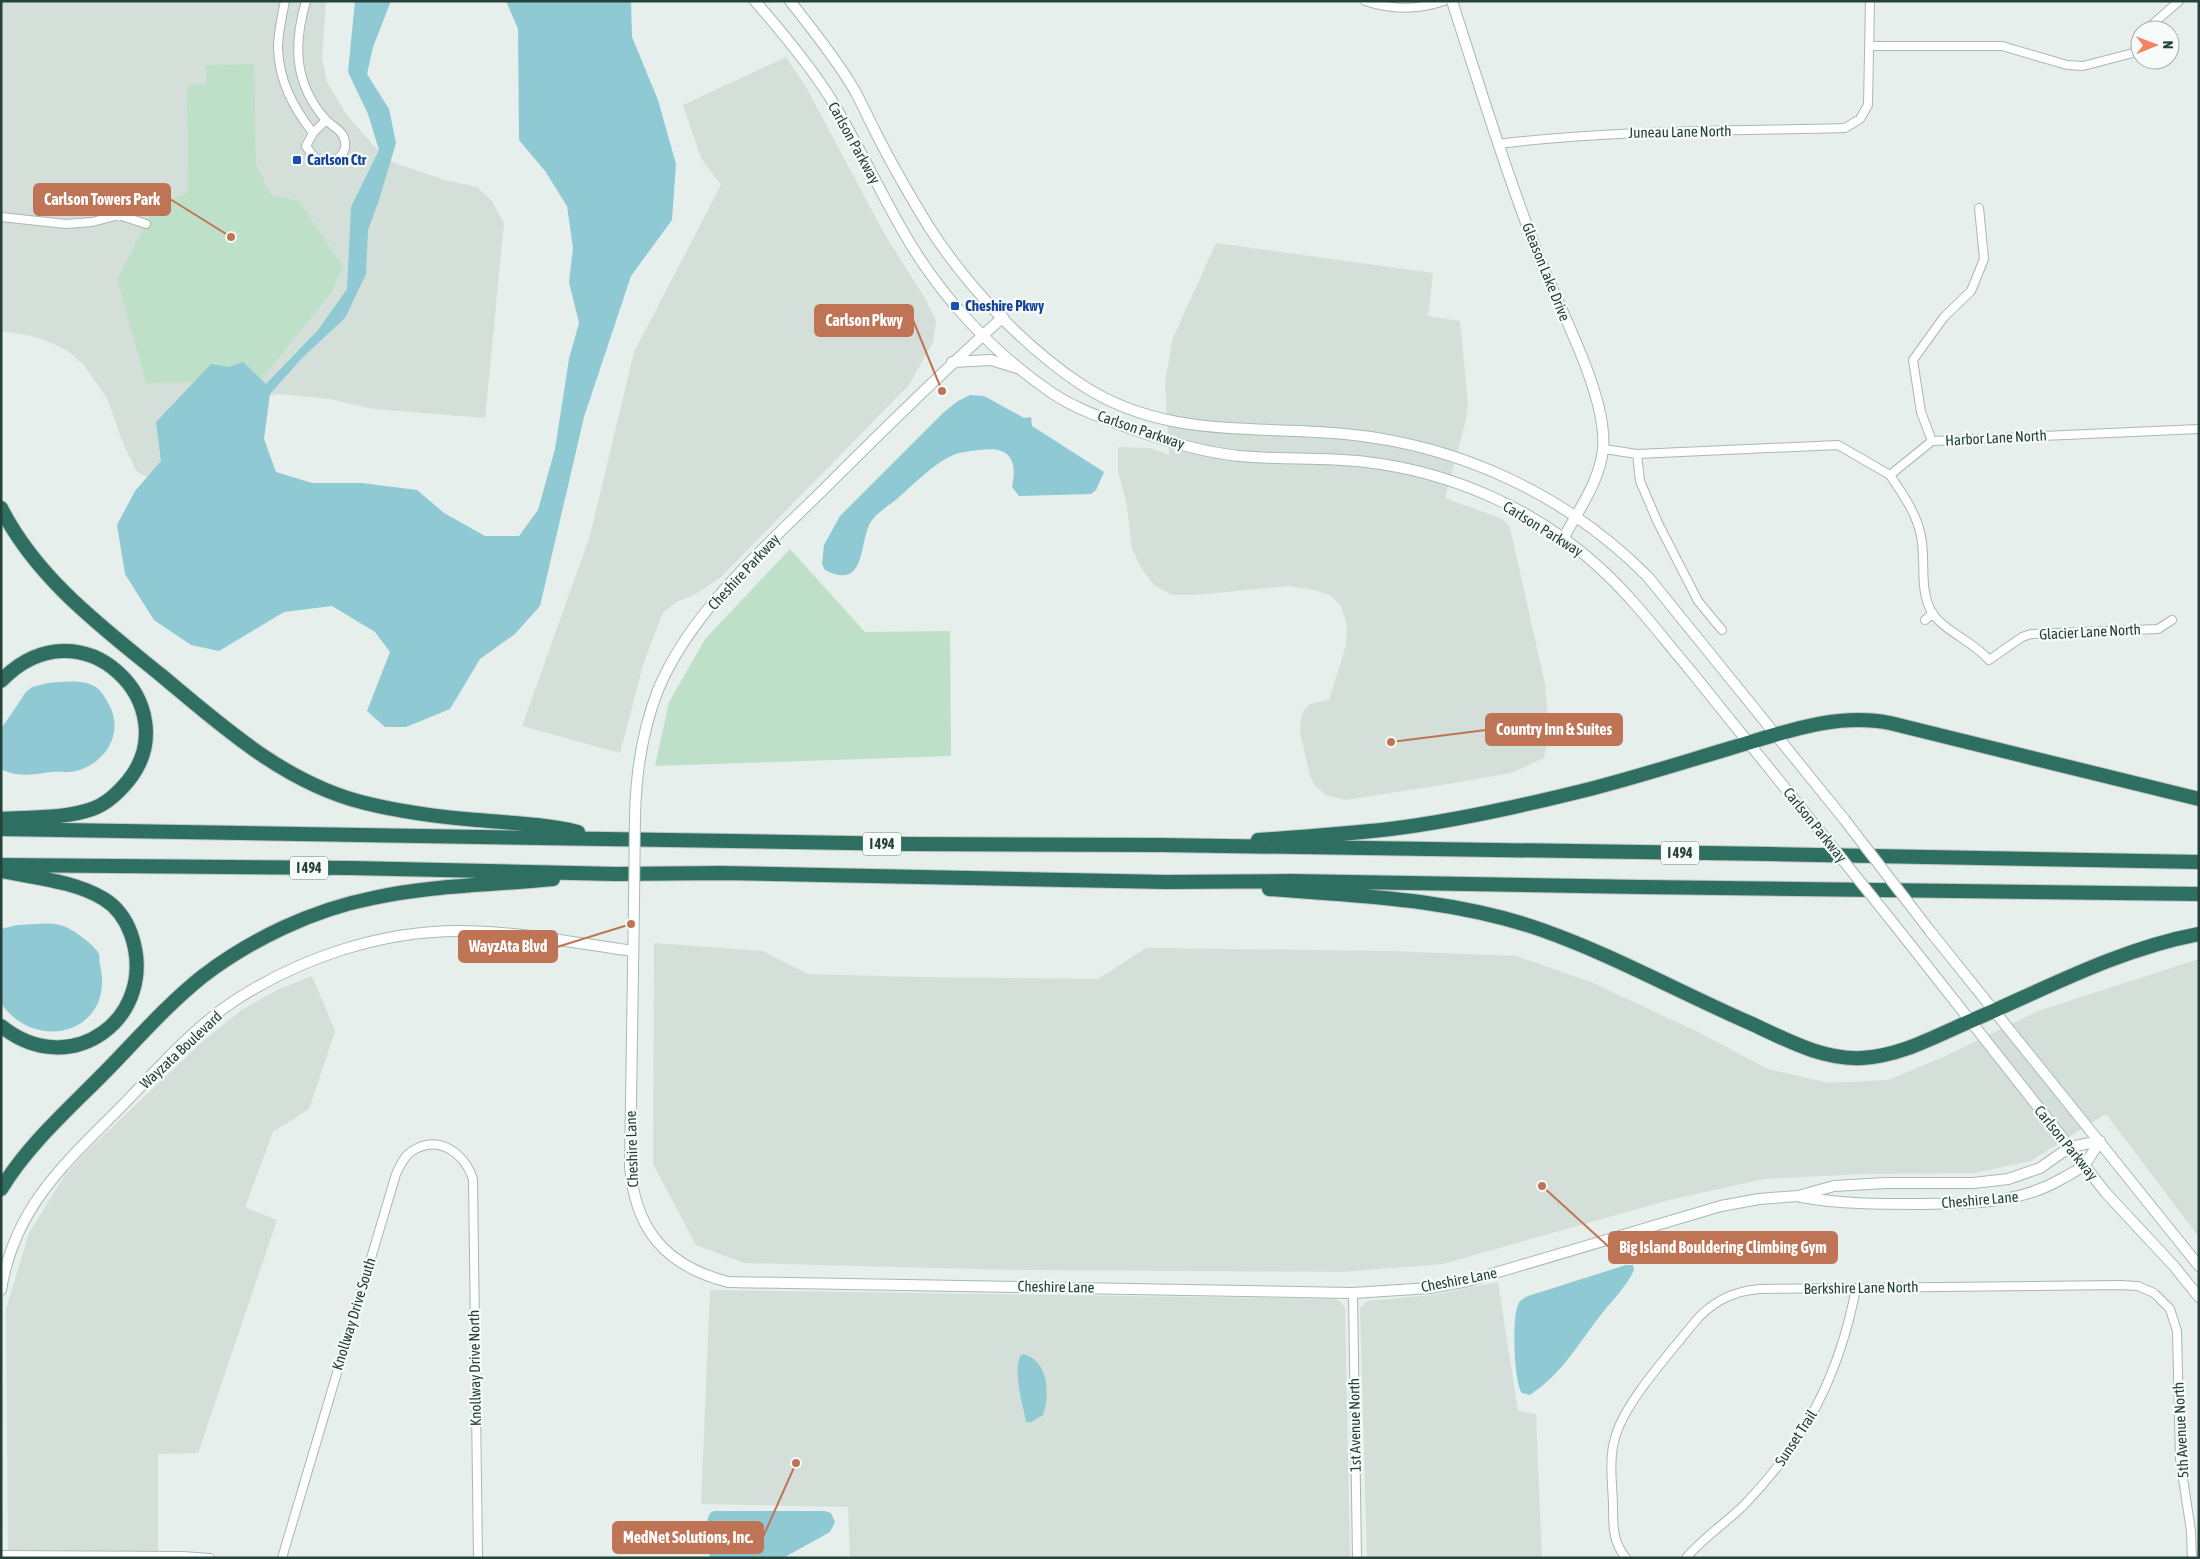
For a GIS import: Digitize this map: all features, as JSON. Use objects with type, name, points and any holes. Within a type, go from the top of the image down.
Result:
[{"type":"highway","points":[[1,508],[15,533],[39,566],[92,619],[235,737],[294,774],[340,796],[402,811],[553,826],[604,838]]},
{"type":"highway","points":[[1,681],[18,667],[35,657],[56,652],[89,654],[107,663],[133,689],[142,709],[145,738],[137,768],[118,793],[109,801],[83,811],[1,819]]},
{"type":"highway","points":[[1161,845],[1280,838],[1410,826],[1589,789],[1824,722],[1877,721],[2199,799]]},
{"type":"highway","name":"I 494","points":[[1,829],[2199,862]]},
{"type":"highway","name":"I 494","points":[[1,865],[370,868],[616,874],[721,873],[1166,882],[1291,881],[1641,888],[2199,894]]},
{"type":"highway","points":[[1,871],[76,887],[106,900],[119,912],[130,930],[135,948],[136,966],[132,989],[124,1011],[104,1032],[89,1041],[60,1047],[44,1047],[21,1040],[1,1026]]},
{"type":"highway","points":[[1,1189],[37,1141],[179,997],[222,963],[274,933],[318,914],[374,898],[421,891],[616,874]]},
{"type":"highway","points":[[1166,882],[1407,901],[1454,906],[1484,913],[1557,936],[1798,1045],[1836,1056],[1863,1058],[1896,1052],[1945,1034],[1970,1021],[2116,957],[2166,941],[2199,934]]},
{"type":"main road","name":"Carlson Parkway","points":[[755,1],[799,53],[830,99],[903,231],[928,272],[950,300],[997,349],[1051,392],[1077,407],[1156,438],[1180,445],[1237,456],[1328,459],[1410,469],[1478,491],[1518,511],[1563,539],[1601,569],[1624,592],[1749,742],[2106,1193],[2173,1265],[2199,1297]]},
{"type":"main road","name":"Carlson Parkway","points":[[790,1],[851,85],[930,227],[971,285],[1034,348],[1083,386],[1121,405],[1149,416],[1199,427],[1342,434],[1414,444],[1495,472],[1542,495],[1613,544],[1648,577],[1777,734],[1994,1012],[2199,1266]]},
{"type":"main road","name":"Gleason Lake Drive","points":[[1452,1],[1498,144],[1541,261],[1596,398],[1603,427],[1604,449],[1599,471],[1563,539]]},
{"type":"main road","name":"Cheshire Parkway","points":[[634,904],[634,816],[638,760],[648,718],[659,689],[687,637],[735,578],[952,362],[1002,317]]},
{"type":"main road","points":[[952,362],[991,360],[1024,370]]},
{"type":"main road","name":"Cheshire Lane","points":[[634,904],[631,1188],[646,1225],[658,1243],[672,1257],[689,1268],[728,1282],[1353,1293],[1430,1288],[1468,1281],[1721,1206],[1759,1199],[1798,1196],[1834,1186],[1856,1184],[1974,1183],[2008,1179],[2040,1168],[2070,1147],[2100,1141]]},
{"type":"main road","name":"Wayzata Boulevard","points":[[1,1290],[11,1250],[22,1223],[53,1177],[198,1030],[233,1002],[270,980],[325,955],[352,946],[420,933],[458,931],[500,932],[633,951]]},
{"type":"main road","name":"Cheshire Lane","points":[[1798,1196],[1835,1203],[1968,1203],[2000,1201],[2036,1192],[2084,1165],[2100,1141]]},
{"type":"street","points":[[285,1],[278,46],[280,66],[286,88],[297,112],[312,133]]},
{"type":"street","points":[[306,1],[298,40],[297,58],[301,75],[308,92],[326,120],[342,133],[345,142],[344,150],[340,157],[332,161],[322,162],[314,157],[306,146],[312,133],[326,120]]},
{"type":"street","points":[[1365,1],[1395,8],[1430,6],[1444,1]]},
{"type":"street","points":[[1870,1],[1870,46],[2002,46],[2067,65],[2084,66],[2130,54]]},
{"type":"street","points":[[2157,20],[2178,1]]},
{"type":"street","name":"Juneau Lane North","points":[[1498,144],[1558,136],[1619,133],[1844,128],[1860,119],[1868,104],[1870,46]]},
{"type":"street","points":[[1932,441],[1921,412],[1913,360],[1944,317],[1971,290],[1984,259],[1979,208]]},
{"type":"street","points":[[1,217],[66,224],[92,222],[119,215],[146,224]]},
{"type":"street","name":"Harbor Lane North","points":[[1890,475],[1932,441],[2199,429]]},
{"type":"street","points":[[1604,449],[1638,454],[1838,445],[1890,475]]},
{"type":"street","points":[[1638,454],[1640,481],[1658,523],[1701,606],[1722,630]]},
{"type":"street","name":"Glacier Lane North","points":[[1890,475],[1908,500],[1916,517],[1923,556],[1924,592],[1932,613],[1944,625],[1980,649],[1989,660],[2022,637],[2031,634],[2158,629],[2172,620]]},
{"type":"street","points":[[1925,620],[1932,613]]},
{"type":"street","name":"Knollway Drive South","points":[[282,1558],[396,1174],[403,1160],[411,1152],[423,1146],[437,1144],[448,1147],[458,1154],[469,1167],[473,1179]]},
{"type":"street","name":"Knollway Drive North","points":[[473,1179],[478,1558]]},
{"type":"street","name":"Berkshire Lane North","points":[[1626,1558],[1618,1546],[1614,1534],[1612,1460],[1615,1436],[1628,1410],[1693,1324],[1703,1312],[1716,1302],[1730,1295],[1752,1290],[2138,1286],[2154,1292],[2170,1309],[2177,1332]]},
{"type":"street","name":"Sunset Trail","points":[[1686,1558],[1698,1545],[1736,1514],[1783,1460],[1803,1431],[1825,1389],[1839,1356],[1856,1288]]},
{"type":"street","name":"1st Avenue North","points":[[1353,1293],[1357,1558]]},
{"type":"street","name":"5th Avenue North","points":[[2177,1332],[2180,1459],[2191,1531],[2192,1558]]},
{"type":"street","points":[[1,1555],[210,1558]]},
{"type":"shaded area","points":[[1,1],[326,1],[322,58],[327,82],[346,114],[373,145],[392,162],[445,180],[477,187],[492,201],[504,223],[485,418],[373,409],[330,399],[280,394],[255,398],[158,482],[137,472],[123,443],[107,398],[83,364],[69,352],[52,343],[32,336],[1,331]]},
{"type":"shaded area","points":[[786,57],[806,87],[885,235],[926,300],[936,321],[933,342],[909,385],[720,578],[696,594],[676,602],[662,614],[643,665],[620,753],[522,726],[590,536],[634,352],[721,185],[701,158],[683,105]]},
{"type":"shaded area","points":[[1216,243],[1433,273],[1428,316],[1460,321],[1468,404],[1466,419],[1445,498],[1503,519],[1510,528],[1545,684],[1549,733],[1544,758],[1511,773],[1442,785],[1345,800],[1326,795],[1315,785],[1310,776],[1300,732],[1301,719],[1304,710],[1310,704],[1329,700],[1346,645],[1347,624],[1341,606],[1331,596],[1315,590],[1289,586],[1194,595],[1172,595],[1154,585],[1141,568],[1132,548],[1127,506],[1118,471],[1118,447],[1151,448],[1169,455],[1165,382],[1173,338]]},
{"type":"shaded area","points":[[654,943],[763,951],[808,974],[919,977],[1098,979],[1146,948],[1391,951],[1516,956],[1591,982],[1696,1031],[1768,1069],[1829,1083],[1888,1080],[1941,1058],[2038,1011],[2199,959],[2199,1237],[2106,1114],[2031,1161],[1974,1173],[1863,1174],[1764,1179],[1669,1200],[1443,1264],[1341,1272],[1015,1270],[744,1263],[696,1245],[653,1164]]},
{"type":"shaded area","points":[[312,976],[335,1031],[309,1109],[273,1132],[245,1207],[277,1220],[198,1453],[158,1454],[158,1558],[8,1558],[6,1309],[29,1233],[65,1175],[87,1151],[203,1041],[240,1011],[277,990]]},
{"type":"shaded area","points":[[1498,1282],[1518,1411],[1536,1414],[1542,1558],[1367,1558],[1360,1308],[1367,1301],[1434,1295]]},
{"type":"shaded area","points":[[710,1290],[1335,1299],[1340,1301],[1345,1308],[1350,1558],[850,1558],[848,1507],[701,1504]]},
{"type":"green space","points":[[254,64],[256,164],[271,195],[299,201],[343,267],[332,292],[260,381],[146,383],[117,279],[155,206],[188,192],[187,85],[206,84],[206,65]]},
{"type":"green space","points":[[790,549],[865,632],[950,631],[951,756],[655,766],[669,702],[705,639]]},
{"type":"water","points":[[355,1],[391,1],[373,47],[367,74],[389,109],[396,143],[368,230],[366,274],[345,318],[302,358],[270,394],[264,439],[276,472],[312,483],[362,483],[417,490],[444,513],[485,536],[519,536],[538,510],[555,449],[569,359],[579,323],[569,282],[573,248],[567,206],[545,171],[519,140],[518,29],[506,1],[631,1],[632,37],[658,100],[676,164],[672,220],[631,276],[584,417],[540,606],[515,634],[480,659],[450,709],[406,727],[385,727],[367,711],[390,652],[375,632],[332,606],[284,612],[219,651],[191,645],[154,620],[125,574],[117,525],[135,491],[161,461],[156,422],[211,364],[229,367],[243,362],[266,384],[318,330],[347,289],[351,207],[379,150],[368,114],[348,72]]},
{"type":"water","points":[[970,395],[984,396],[1024,418],[1031,417],[1032,426],[1104,472],[1096,490],[1091,494],[1019,496],[1012,487],[1014,468],[1012,461],[1004,452],[989,449],[956,454],[931,469],[873,519],[867,532],[859,562],[854,570],[848,574],[838,575],[825,570],[822,564],[824,545],[840,516],[944,412],[958,401]]},
{"type":"water","points":[[77,682],[89,684],[98,689],[113,714],[115,724],[114,735],[110,744],[96,761],[76,771],[25,775],[6,772],[1,769],[1,729],[26,692],[32,687],[48,683]]},
{"type":"water","points":[[46,923],[63,926],[82,937],[97,950],[102,988],[96,1007],[85,1020],[70,1029],[52,1031],[33,1028],[16,1019],[1,1003],[1,929],[17,925]]},
{"type":"water","points":[[1626,1265],[1633,1265],[1634,1270],[1631,1277],[1559,1370],[1530,1395],[1522,1393],[1519,1387],[1515,1363],[1514,1334],[1515,1320],[1520,1302],[1528,1296]]},
{"type":"water","points":[[1024,1354],[1032,1358],[1043,1371],[1047,1389],[1043,1415],[1031,1422],[1026,1422],[1018,1378],[1018,1362],[1020,1356]]},
{"type":"water","points":[[714,1511],[825,1511],[831,1513],[835,1522],[830,1532],[783,1558],[710,1558],[707,1541],[707,1523],[710,1513]]},
{"type":"place","name":"Carlson Ctr","points":[[297,160]]},
{"type":"place","name":"Carlson Towers Park","points":[[231,237]]},
{"type":"place","name":"Cheshire Pkwy","points":[[955,306]]},
{"type":"place","name":"Carlson Pkwy","points":[[942,391]]},
{"type":"place","name":"Country Inn & Suites","points":[[1391,742]]},
{"type":"place","name":"WayzAta Blvd","points":[[631,924]]},
{"type":"place","name":"Big Island Bouldering Climbing Gym","points":[[1542,1186]]},
{"type":"place","name":"MedNet Solutions, Inc.","points":[[796,1463]]}]
